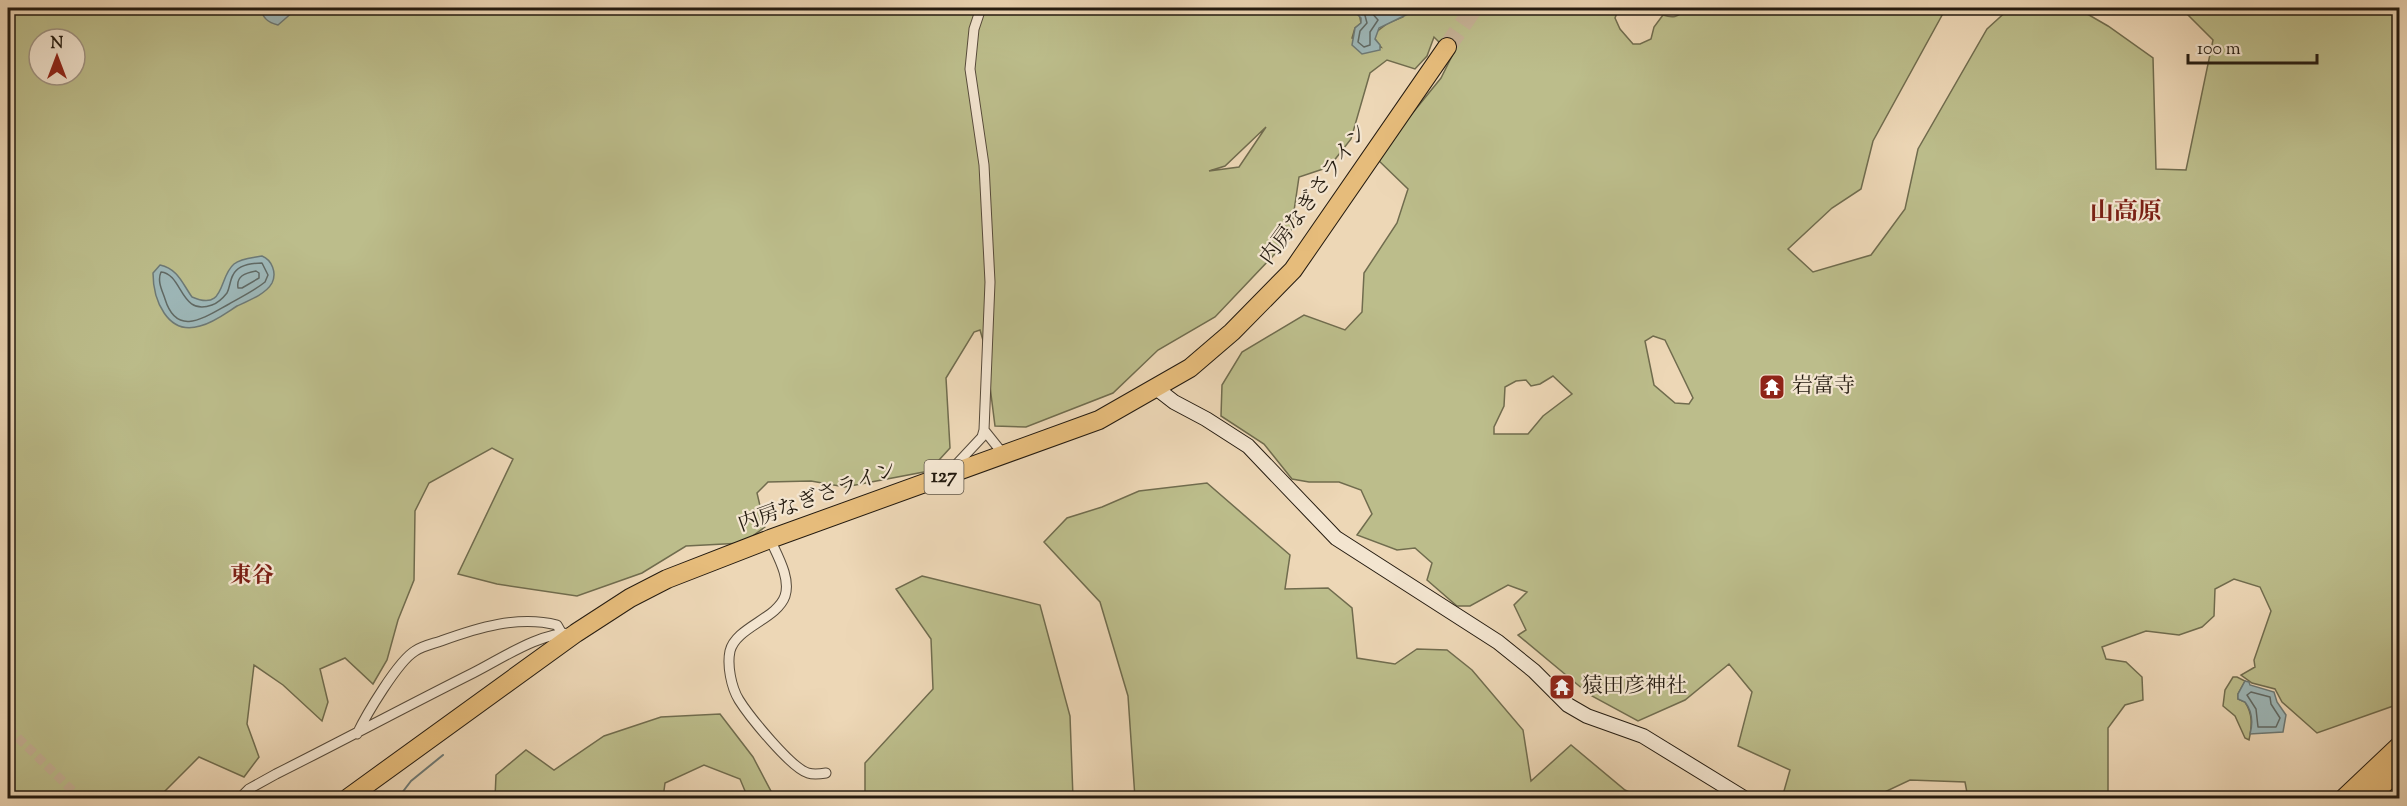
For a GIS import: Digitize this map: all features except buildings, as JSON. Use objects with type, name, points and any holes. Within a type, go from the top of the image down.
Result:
[{"type":"highway","name":"内房なぎさライン","points":[[348,798],[569,632],[667,579],[770,539],[1100,420],[1190,368],[1233,332],[1293,270],[1447,47]]},
{"type":"highway","points":[[2343,798],[2400,745]]},
{"type":"highway","points":[[2368,798],[2400,769]]},
{"type":"street","points":[[943,477],[972,449],[982,437],[984,430],[990,282],[984,165],[970,69],[974,29],[981,8]]},
{"type":"street","points":[[1156,388],[1174,402],[1248,446],[1336,538],[1498,642],[1534,671],[1568,705],[1587,716],[1643,736],[1744,798]]},
{"type":"street","points":[[984,430],[1004,455]]},
{"type":"street","points":[[770,539],[785,576],[785,597],[776,608],[735,640],[730,651],[732,682],[739,699],[785,757],[805,773],[813,775],[826,773]]},
{"type":"street","points":[[357,734],[371,708],[414,651],[481,626],[544,621],[569,632]]},
{"type":"street","points":[[240,798],[258,784],[498,660],[540,640],[569,632]]},
{"type":"green space","points":[[1701,7],[1773,8],[1776,13],[1786,8],[1946,8],[1873,141],[1861,189],[1832,208],[1788,249],[1813,272],[1871,255],[1905,209],[1918,149],[1987,29],[2010,8],[2077,8],[2108,26],[2153,58],[2156,169],[2186,170],[2213,40],[2181,8],[2399,8],[2399,702],[2317,733],[2282,702],[2275,689],[2252,683],[2241,675],[2255,667],[2254,660],[2271,611],[2260,587],[2234,579],[2215,589],[2214,616],[2202,627],[2179,635],[2146,631],[2102,647],[2106,659],[2126,662],[2142,677],[2143,700],[2125,705],[2108,728],[2108,798],[1968,798],[1965,782],[1910,780],[1872,798],[1782,798],[1790,770],[1738,746],[1752,692],[1729,664],[1685,700],[1638,721],[1590,695],[1518,635],[1526,630],[1514,605],[1527,592],[1508,585],[1470,606],[1457,606],[1427,580],[1432,563],[1415,548],[1397,550],[1357,535],[1372,514],[1361,490],[1339,482],[1309,482],[1292,479],[1264,444],[1221,416],[1222,385],[1242,352],[1304,315],[1345,330],[1362,312],[1364,273],[1397,223],[1408,189],[1376,158],[1441,78],[1455,50],[1442,45],[1434,37],[1427,56],[1415,69],[1387,60],[1370,73],[1351,139],[1329,167],[1299,177],[1290,238],[1215,317],[1158,350],[1113,393],[1026,427],[995,426],[985,347],[980,330],[974,332],[946,378],[950,448],[929,471],[845,487],[811,481],[768,482],[757,493],[765,527],[743,543],[686,546],[642,573],[577,596],[497,584],[458,574],[513,459],[492,448],[429,483],[415,511],[414,580],[398,620],[387,660],[373,684],[345,658],[320,669],[328,702],[322,721],[283,685],[254,665],[247,724],[259,757],[244,777],[199,757],[158,798],[8,798],[8,8],[1358,8],[1361,23],[1355,28],[1352,38],[1381,47],[1375,39],[1375,33],[1388,23],[1403,17],[1407,8],[1619,8],[1615,18],[1620,29],[1633,44],[1640,44],[1651,39],[1654,27],[1663,15],[1673,17],[1688,9]],"holes":[[[1266,127],[1239,167],[1209,171],[1225,166]],[[1653,336],[1665,340],[1693,398],[1689,404],[1675,403],[1654,385],[1645,341]],[[1553,376],[1572,394],[1543,416],[1528,434],[1494,434],[1494,427],[1504,406],[1505,387],[1516,381],[1526,380],[1531,386],[1540,384]]]},
{"type":"green space","points":[[1207,483],[1290,555],[1285,589],[1328,588],[1352,608],[1357,658],[1395,664],[1417,649],[1447,650],[1472,670],[1523,730],[1531,781],[1571,745],[1625,790],[1642,798],[1135,798],[1128,696],[1100,602],[1044,542],[1067,518],[1102,507],[1139,491]]},
{"type":"green space","points":[[922,576],[1040,605],[1070,716],[1073,798],[865,798],[865,763],[933,689],[931,639],[896,589]]},
{"type":"green space","points":[[2233,677],[2245,681],[2238,694],[2238,699],[2245,702],[2251,716],[2249,740],[2245,738],[2235,716],[2223,706],[2225,690]]},
{"type":"green space","points":[[720,714],[753,757],[773,795],[748,798],[740,779],[704,765],[665,783],[663,798],[495,798],[496,775],[526,750],[554,770],[604,736],[661,717]]},
{"type":"water","points":[[261,8],[294,8],[294,11],[278,25],[266,20]]},
{"type":"water","points":[[1358,8],[1375,8],[1382,12],[1407,8],[1408,14],[1379,28],[1375,39],[1380,45],[1380,50],[1362,54],[1352,45],[1355,28],[1361,23],[1361,18],[1357,14]]},
{"type":"water","points":[[262,256],[268,260],[274,271],[272,283],[266,291],[210,323],[189,328],[179,326],[164,313],[159,304],[153,273],[160,265],[175,273],[192,297],[211,300],[220,291],[234,264],[244,259]]},
{"type":"water","points":[[2245,681],[2250,685],[2274,692],[2277,702],[2286,715],[2283,732],[2250,734],[2252,721],[2249,709],[2245,702],[2238,699],[2238,694]]},
{"type":"waterway","points":[[398,798],[411,781],[443,755]]},
{"type":"tunnel","points":[[1447,47],[1474,8]]},
{"type":"tunnel","points":[[8,728],[80,798]]},
{"type":"place","name":"岩富寺","points":[[1772,387]]},
{"type":"place","name":"猿田彦神社","points":[[1562,687]]},
{"type":"district","name":"山高原","points":[[2126,213]]},
{"type":"district","name":"東谷","points":[[252,577]]}]
